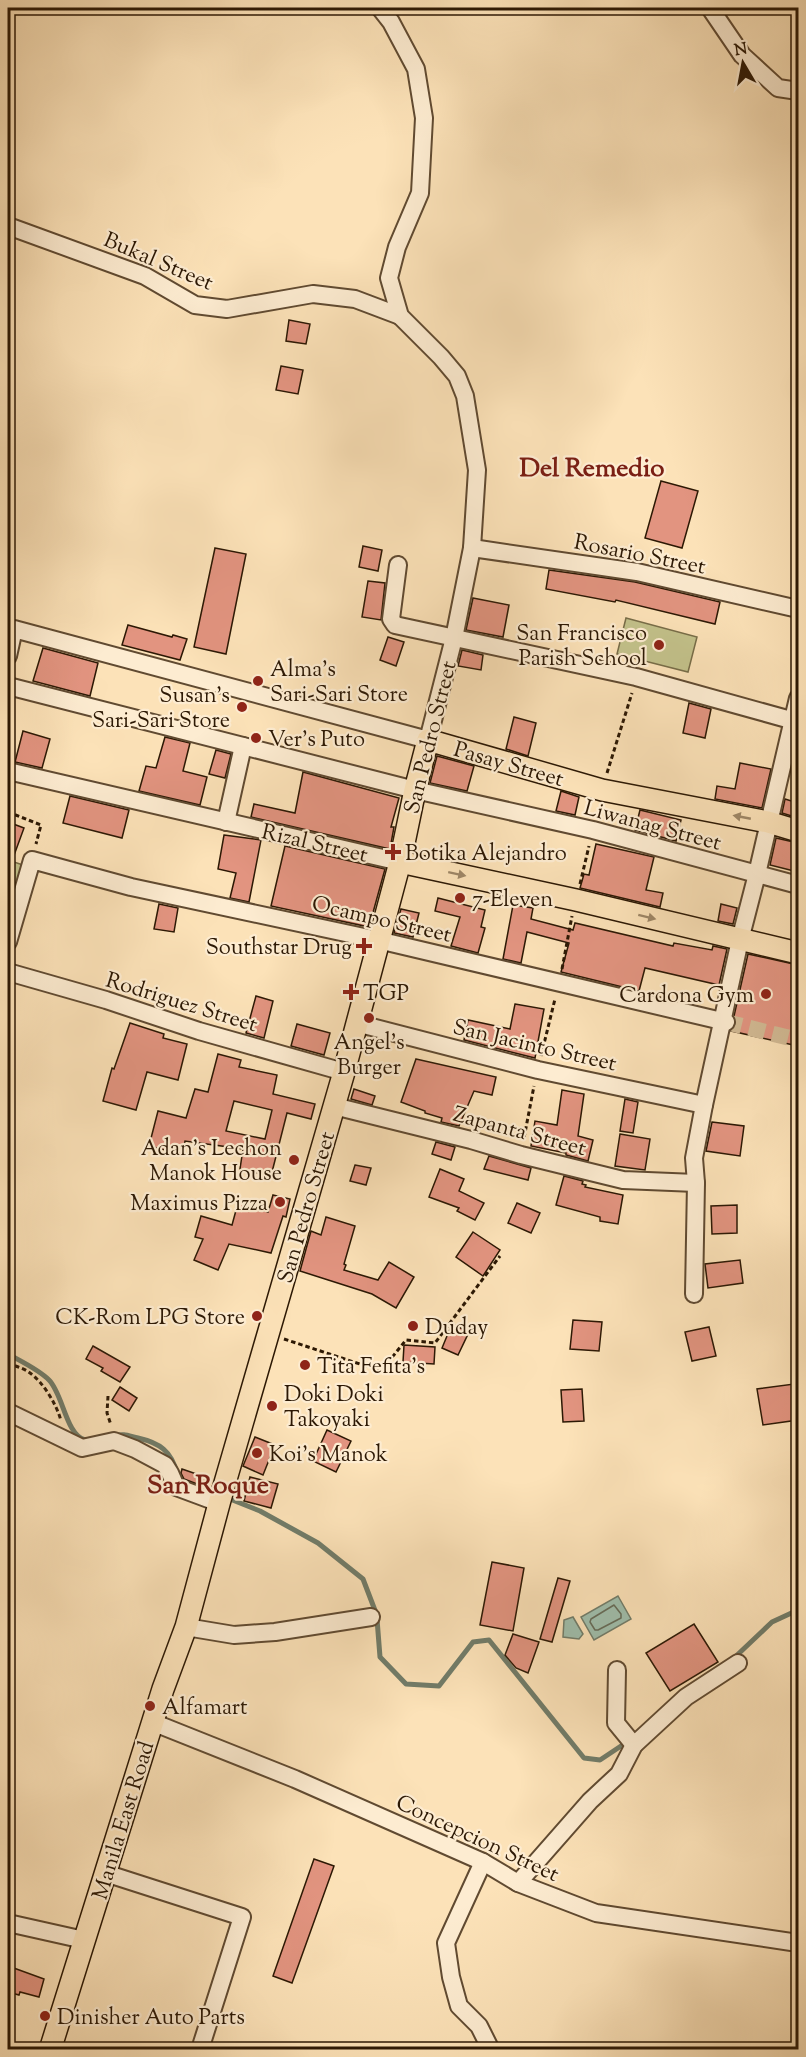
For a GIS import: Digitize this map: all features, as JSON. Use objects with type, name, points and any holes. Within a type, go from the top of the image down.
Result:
[{"type":"main road","name":"San Pedro Street","points":[[221,1497],[344,1072],[400,862],[428,740]]},
{"type":"main road","name":"Pasay Street","points":[[428,740],[602,790],[768,822],[798,831]]},
{"type":"main road","name":"Rizal Street","points":[[400,862],[576,900],[798,953]]},
{"type":"main road","name":"Manila East Road","points":[[50,2049],[152,1722],[186,1627],[221,1497]]},
{"type":"street","name":"San Pedro Street","points":[[380,8],[391,22],[416,69],[424,118],[420,193],[397,248],[389,278],[400,316],[457,376],[465,396],[477,470],[472,548],[454,638],[428,740]]},
{"type":"street","points":[[710,8],[742,55],[778,88],[798,91]]},
{"type":"street","name":"Bukal Street","points":[[8,226],[145,276],[195,305],[226,309],[313,294],[355,299],[400,316]]},
{"type":"street","name":"Rosario Street","points":[[472,548],[637,572],[798,609]]},
{"type":"street","points":[[398,565],[391,619],[395,625],[636,677],[796,721]]},
{"type":"street","name":"Pasay Street","points":[[8,656],[14,629],[428,740]]},
{"type":"street","name":"Liwanag Street","points":[[8,686],[415,789],[593,830],[798,885]]},
{"type":"street","points":[[694,1294],[696,1183],[694,1158],[740,940],[768,822],[796,721],[798,698]]},
{"type":"street","points":[[226,822],[243,746]]},
{"type":"street","name":"Rizal Street","points":[[8,771],[400,862]]},
{"type":"street","name":"Ocampo Street","points":[[8,942],[32,860],[131,887],[378,940],[724,1022]]},
{"type":"street","name":"Rodriguez Street","points":[[8,972],[106,1000],[199,1031],[344,1072]]},
{"type":"street","name":"San Jacinto Street","points":[[356,1023],[538,1070],[704,1105]]},
{"type":"street","name":"Zapanta Street","points":[[334,1106],[623,1180],[696,1183]]},
{"type":"street","points":[[8,1412],[82,1448],[114,1441],[135,1449],[165,1465],[176,1487],[221,1497]]},
{"type":"street","points":[[186,1627],[234,1635],[275,1632],[372,1617]]},
{"type":"street","points":[[518,1883],[591,1801],[619,1774],[634,1745],[686,1697],[738,1663]]},
{"type":"street","points":[[617,1670],[616,1723],[634,1745]]},
{"type":"street","name":"Concepcion Street","points":[[152,1722],[295,1779],[483,1862],[518,1883],[596,1913],[798,1943]]},
{"type":"street","points":[[483,1862],[446,1943],[451,1977],[459,2006],[479,2026],[491,2049]]},
{"type":"street","points":[[105,1872],[242,1917],[202,2043]]},
{"type":"street","points":[[8,1923],[84,1940]]},
{"type":"path","points":[[8,812],[40,825]]},
{"type":"path","points":[[268,1334],[381,1371],[406,1340],[435,1342],[500,1256]]},
{"type":"path","points":[[8,1363],[30,1373],[42,1385],[59,1414],[65,1441]]},
{"type":"path","points":[[108,1396],[107,1413],[112,1431]]},
{"type":"shaded area","points":[[626,618],[697,637],[688,672],[617,654]]},
{"type":"shaded area","points":[[8,860],[26,866],[8,928]]},
{"type":"water","points":[[618,1596],[631,1619],[594,1640],[581,1617]]},
{"type":"water","points":[[573,1617],[583,1634],[579,1639],[563,1637],[564,1620]]},
{"type":"building","points":[[289,320],[310,324],[306,344],[286,341]]},
{"type":"building","points":[[281,366],[303,370],[298,394],[276,390]]},
{"type":"building","points":[[661,481],[698,491],[682,548],[645,538]]},
{"type":"building","points":[[363,546],[382,550],[378,571],[359,567]]},
{"type":"building","points":[[215,548],[246,554],[226,654],[194,647]]},
{"type":"building","points":[[549,570],[635,582],[720,602],[715,624],[616,600],[615,602],[546,589]]},
{"type":"building","points":[[368,581],[385,583],[381,620],[362,617]]},
{"type":"building","points":[[473,598],[509,605],[503,637],[466,630]]},
{"type":"building","points":[[128,625],[187,639],[180,660],[122,645]]},
{"type":"building","points":[[388,637],[404,642],[396,666],[380,660]]},
{"type":"building","points":[[43,648],[98,663],[90,696],[33,681]]},
{"type":"building","points":[[462,650],[483,655],[481,670],[458,666]]},
{"type":"building","points":[[689,703],[711,709],[705,738],[683,733]]},
{"type":"building","points":[[514,717],[536,723],[528,756],[506,749]]},
{"type":"building","points":[[23,731],[50,739],[42,768],[15,762]]},
{"type":"building","points":[[165,737],[190,743],[183,771],[207,777],[200,805],[139,791],[146,766],[156,768]]},
{"type":"building","points":[[216,750],[231,754],[225,778],[209,774]]},
{"type":"building","points":[[437,756],[474,766],[467,791],[430,783]]},
{"type":"building","points":[[740,763],[771,769],[762,808],[715,799],[717,786],[735,789]]},
{"type":"building","points":[[303,772],[399,798],[391,827],[394,827],[390,849],[251,817],[254,804],[295,813]]},
{"type":"building","points":[[561,791],[579,797],[575,815],[556,811]]},
{"type":"building","points":[[70,796],[129,810],[122,838],[63,823]]},
{"type":"building","points":[[785,799],[798,803],[798,818],[782,813]]},
{"type":"building","points":[[640,810],[681,820],[676,841],[635,830]]},
{"type":"building","points":[[8,822],[24,828],[9,869],[8,869]]},
{"type":"building","points":[[224,835],[261,840],[249,902],[230,898],[236,873],[218,869]]},
{"type":"building","points":[[776,838],[798,843],[798,872],[770,865]]},
{"type":"building","points":[[596,844],[654,857],[646,890],[663,893],[660,907],[580,888],[584,874],[589,875]]},
{"type":"building","points":[[285,846],[385,869],[369,927],[271,906]]},
{"type":"building","points":[[438,898],[485,910],[481,927],[485,928],[478,953],[451,946],[460,917],[435,911]]},
{"type":"building","points":[[159,904],[178,908],[174,932],[154,929]]},
{"type":"building","points":[[721,904],[737,908],[733,924],[718,921]]},
{"type":"building","points":[[513,905],[533,908],[531,919],[573,930],[575,923],[673,946],[674,943],[712,950],[713,946],[727,949],[719,985],[645,968],[639,991],[561,972],[569,943],[527,932],[521,963],[503,959]]},
{"type":"building","points":[[401,909],[419,913],[413,937],[394,933]]},
{"type":"building","name":"Cardona Gym","points":[[748,954],[798,965],[798,1046],[731,1031],[736,1024],[734,1016]]},
{"type":"building","points":[[256,996],[273,1001],[264,1038],[246,1033]]},
{"type":"building","points":[[515,1004],[544,1009],[535,1058],[464,1040],[468,1020],[510,1029]]},
{"type":"building","points":[[130,1023],[164,1034],[163,1038],[187,1044],[178,1080],[147,1072],[136,1110],[103,1101],[112,1068],[114,1069]]},
{"type":"building","points":[[297,1024],[330,1033],[324,1055],[291,1046]]},
{"type":"building","points":[[218,1054],[241,1060],[239,1067],[277,1075],[273,1094],[315,1104],[311,1119],[287,1113],[271,1176],[240,1169],[243,1149],[185,1141],[182,1154],[149,1146],[158,1111],[186,1118],[195,1089],[208,1092]],"holes":[[[234,1101],[272,1110],[265,1139],[226,1131]]]},
{"type":"building","points":[[416,1059],[496,1077],[492,1095],[474,1091],[459,1126],[441,1122],[442,1118],[401,1102]]},
{"type":"building","points":[[354,1089],[375,1096],[372,1105],[351,1099]]},
{"type":"building","points":[[562,1090],[584,1094],[578,1136],[593,1140],[588,1161],[566,1155],[566,1153],[531,1146],[535,1121],[557,1125]]},
{"type":"building","points":[[625,1099],[638,1102],[633,1133],[620,1131]]},
{"type":"building","points":[[712,1122],[744,1126],[740,1156],[706,1151]]},
{"type":"building","points":[[620,1134],[650,1139],[645,1170],[615,1166]]},
{"type":"building","points":[[436,1142],[455,1147],[451,1160],[432,1154]]},
{"type":"building","points":[[489,1156],[531,1168],[528,1180],[484,1169]]},
{"type":"building","points":[[355,1165],[371,1168],[366,1185],[350,1181]]},
{"type":"building","points":[[440,1169],[464,1179],[459,1191],[484,1203],[475,1220],[457,1211],[459,1208],[429,1197]]},
{"type":"building","points":[[564,1176],[583,1181],[582,1184],[586,1185],[585,1187],[623,1195],[618,1224],[600,1221],[600,1217],[556,1205]]},
{"type":"building","points":[[273,1195],[290,1199],[286,1217],[283,1216],[271,1253],[229,1244],[218,1270],[194,1260],[203,1239],[195,1237],[201,1216],[232,1225],[238,1203],[268,1212]]},
{"type":"building","points":[[517,1203],[540,1213],[531,1233],[508,1223]]},
{"type":"building","points":[[737,1205],[737,1233],[712,1234],[711,1206]]},
{"type":"building","points":[[326,1217],[355,1226],[344,1270],[378,1280],[389,1262],[414,1277],[396,1308],[372,1294],[300,1271],[311,1231],[321,1235]]},
{"type":"building","points":[[473,1232],[500,1250],[483,1276],[456,1257]]},
{"type":"building","points":[[740,1260],[743,1283],[708,1288],[705,1264]]},
{"type":"building","points":[[573,1320],[602,1322],[599,1351],[570,1349]]},
{"type":"building","points":[[452,1324],[469,1332],[458,1355],[442,1348]]},
{"type":"building","points":[[709,1327],[716,1356],[692,1361],[685,1332]]},
{"type":"building","points":[[404,1345],[435,1347],[434,1364],[403,1362]]},
{"type":"building","points":[[93,1346],[130,1367],[120,1382],[101,1371],[103,1368],[86,1359]]},
{"type":"building","points":[[794,1384],[798,1420],[763,1425],[757,1389]]},
{"type":"building","points":[[120,1387],[137,1398],[129,1411],[112,1400]]},
{"type":"building","points":[[582,1389],[584,1421],[563,1422],[561,1390]]},
{"type":"building","points":[[327,1430],[351,1441],[336,1472],[313,1461]]},
{"type":"building","points":[[255,1437],[275,1445],[263,1475],[243,1466]]},
{"type":"building","points":[[182,1469],[208,1478],[205,1487],[184,1479]]},
{"type":"building","points":[[250,1477],[278,1484],[271,1508],[244,1501]]},
{"type":"building","points":[[492,1562],[524,1568],[513,1631],[480,1625]]},
{"type":"building","points":[[558,1578],[570,1581],[552,1642],[540,1639]]},
{"type":"building","points":[[694,1624],[718,1662],[670,1691],[646,1653]]},
{"type":"building","points":[[513,1634],[539,1642],[528,1673],[516,1668],[505,1655]]},
{"type":"building","points":[[314,1859],[334,1866],[292,1983],[273,1976]]},
{"type":"building","points":[[11,1967],[44,1979],[39,1997],[20,1992],[19,1995],[8,1992]]},
{"type":"waterway","points":[[8,1354],[49,1380],[54,1386],[73,1430],[85,1440]]},
{"type":"waterway","points":[[115,1436],[129,1436],[158,1445],[168,1454],[177,1473],[214,1493]]},
{"type":"waterway","points":[[225,1497],[260,1511],[318,1543],[363,1579],[376,1613]]},
{"type":"waterway","points":[[734,1658],[772,1622],[798,1610]]},
{"type":"waterway","points":[[377,1619],[380,1657],[406,1684],[439,1686],[473,1642],[489,1640],[584,1758],[600,1760],[627,1742]]},
{"type":"tunnel","points":[[726,1022],[798,1040]]},
{"type":"place","name":"San Francisco Parish School","points":[[659,645]]},
{"type":"place","name":"Alma’s Sari-Sari Store","points":[[258,681]]},
{"type":"place","name":"Susan’s Sari-Sari Store","points":[[242,707]]},
{"type":"place","name":"Ver’s Puto","points":[[256,738]]},
{"type":"place","name":"Botika Alejandro","points":[[393,852]]},
{"type":"place","name":"7-Eleven","points":[[460,898]]},
{"type":"place","name":"Southstar Drug","points":[[364,946]]},
{"type":"place","name":"TGP","points":[[351,992]]},
{"type":"place","name":"Cardona Gym","points":[[766,994]]},
{"type":"place","name":"Angel's Burger","points":[[369,1018]]},
{"type":"place","name":"Adan's Lechon Manok House","points":[[294,1160]]},
{"type":"place","name":"Maximus Pizza","points":[[280,1202]]},
{"type":"place","name":"CK-Rom LPG Store","points":[[257,1316]]},
{"type":"place","name":"Duday","points":[[413,1326]]},
{"type":"place","name":"Tita Fefita’s","points":[[305,1365]]},
{"type":"place","name":"Doki Doki Takoyaki","points":[[272,1406]]},
{"type":"place","name":"Koi’s Manok","points":[[257,1453]]},
{"type":"place","name":"Alfamart","points":[[150,1706]]},
{"type":"place","name":"Dinisher Auto Parts","points":[[45,2016]]},
{"type":"district","name":"Del Remedio","points":[[592,467]]},
{"type":"district","name":"San Roque","points":[[208,1484]]}]
